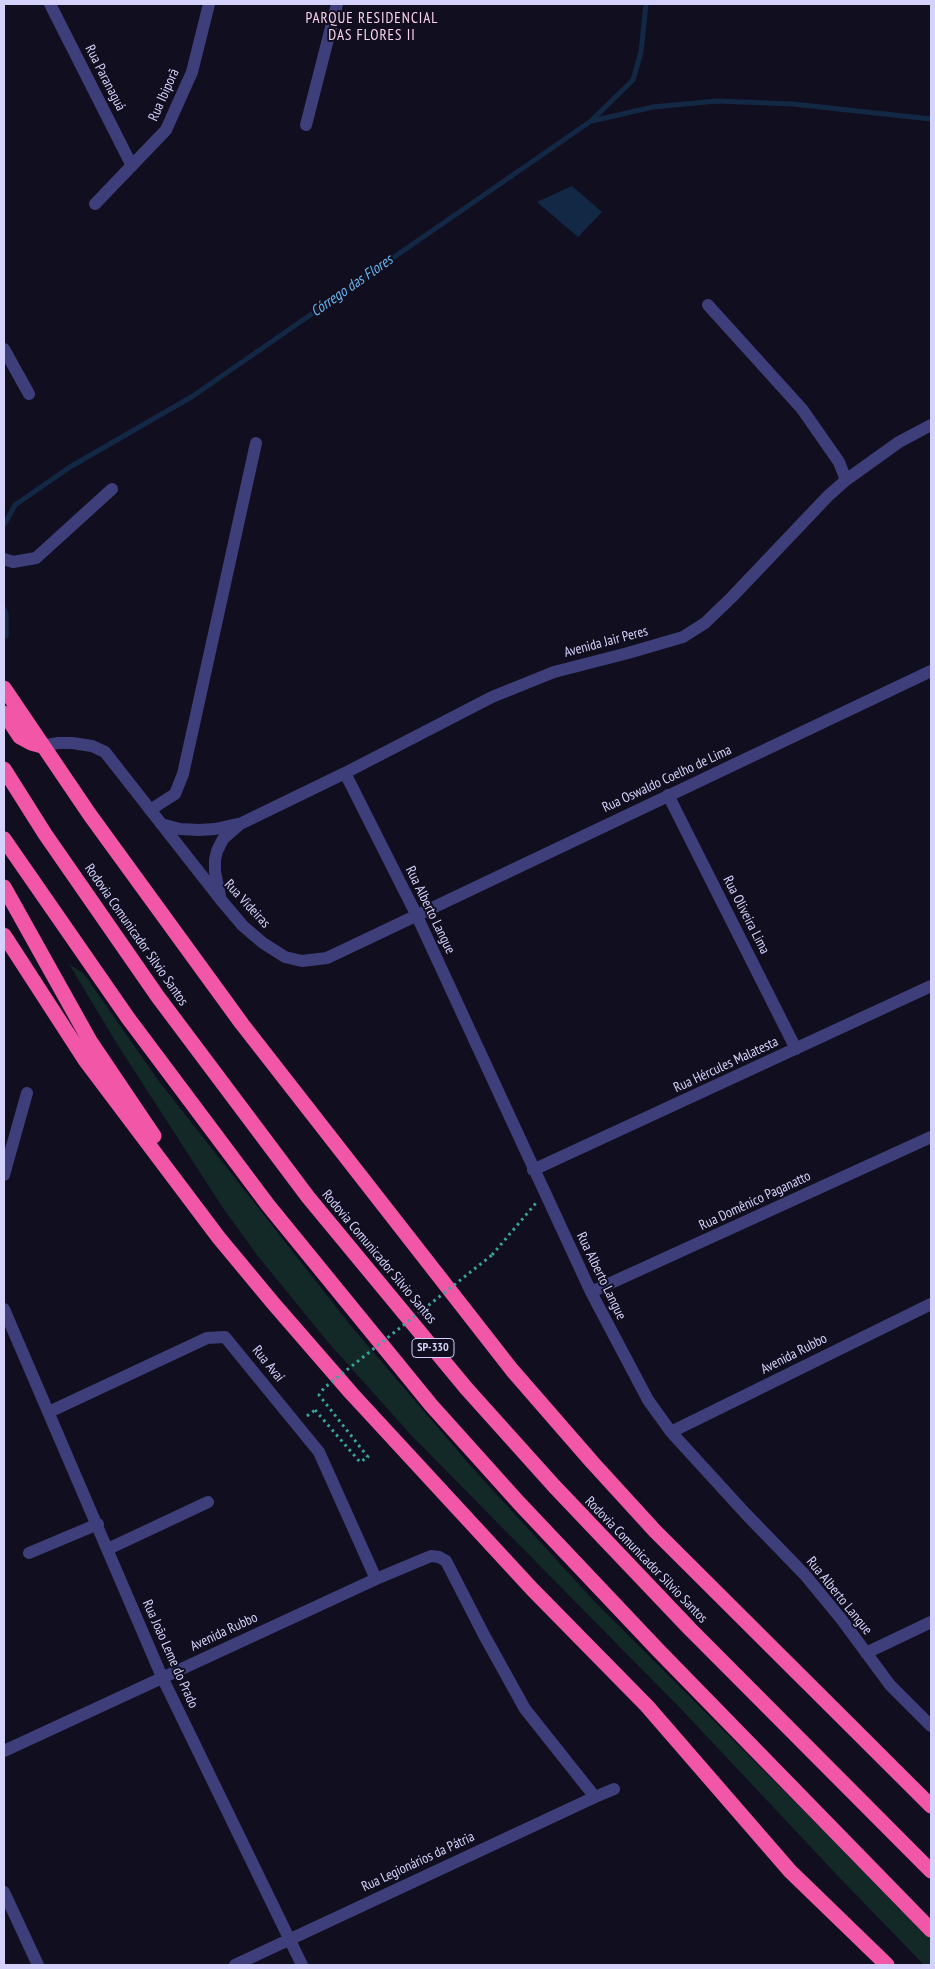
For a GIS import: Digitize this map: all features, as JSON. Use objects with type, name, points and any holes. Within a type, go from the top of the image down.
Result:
[{"type":"highway","points":[[4,688],[90,815],[242,1024],[512,1370],[592,1462],[655,1530],[931,1806]]},
{"type":"highway","points":[[4,713],[20,736],[31,743],[42,746]]},
{"type":"highway","name":"Rodovia Comunicador Silvio Santos","points":[[4,769],[45,834],[158,997],[308,1196],[466,1388],[554,1486],[690,1629],[931,1871]]},
{"type":"highway","name":"SP-330","points":[[4,838],[128,1018],[268,1205],[431,1405],[519,1503],[658,1650],[931,1930]]},
{"type":"highway","points":[[4,887],[90,1041],[170,1159],[186,1178],[219,1238]]},
{"type":"highway","points":[[4,935],[85,1060],[219,1238],[352,1394],[532,1589],[647,1706],[790,1871],[887,1965]]},
{"type":"street","name":"Rua Ibiporã","points":[[95,204],[166,130],[192,72],[209,4]]},
{"type":"street","points":[[306,125],[337,4]]},
{"type":"street","name":"Rua Paranaguá","points":[[55,7],[132,166]]},
{"type":"street","points":[[708,305],[802,408],[839,462],[846,480]]},
{"type":"street","points":[[4,349],[29,394]]},
{"type":"street","name":"Avenida Jair Peres","points":[[221,900],[215,872],[217,851],[222,839],[242,823],[345,774],[500,693],[554,672],[628,653],[683,636],[705,623],[828,496],[846,480],[899,442],[931,425]]},
{"type":"street","points":[[150,810],[174,794],[183,774],[256,443]]},
{"type":"street","points":[[4,559],[12,562],[36,558],[112,489]]},
{"type":"street","name":"Rua Oswaldo Coelho de Lima","points":[[417,916],[931,671]]},
{"type":"street","points":[[42,746],[72,743],[92,746],[105,752],[162,824]]},
{"type":"street","name":"Rua Alberto Langue","points":[[345,774],[417,916],[591,1292],[648,1400],[671,1432],[805,1575],[842,1620],[890,1685],[931,1726]]},
{"type":"street","name":"Rua Oliveira Lima","points":[[668,795],[796,1049]]},
{"type":"street","name":"Avenida Jair Peres","points":[[162,824],[180,829],[199,830],[242,823]]},
{"type":"street","name":"Rua Videiras","points":[[162,824],[243,926],[263,943],[285,957],[302,961],[327,958],[417,916]]},
{"type":"street","name":"Rua Hércules Malatesta","points":[[534,1170],[931,986]]},
{"type":"street","points":[[4,1175],[26,1093]]},
{"type":"street","name":"Rua Domênico Paganatto","points":[[591,1292],[931,1137]]},
{"type":"street","name":"Avenida Rubbo","points":[[671,1432],[931,1304]]},
{"type":"street","name":"Rua João Leme do Prado","points":[[4,1308],[162,1677],[302,1965]]},
{"type":"street","name":"Rua João Leme do Prado","points":[[4,1329],[22,1350]]},
{"type":"street","name":"Rua Avaí","points":[[49,1412],[207,1338],[226,1337],[319,1452],[376,1579]]},
{"type":"street","points":[[108,1549],[208,1502]]},
{"type":"street","points":[[29,1554],[98,1524]]},
{"type":"street","name":"Avenida Rubbo","points":[[4,1751],[376,1579],[431,1556],[439,1557],[446,1561],[525,1709],[595,1796]]},
{"type":"street","points":[[866,1653],[929,1626]]},
{"type":"street","name":"Rua Legionários da Pátria","points":[[235,1965],[595,1796],[614,1789]]},
{"type":"street","points":[[4,1892],[38,1965]]},
{"type":"path","points":[[315,1410],[360,1462],[368,1457],[319,1395],[324,1388],[492,1255],[544,1192]]},
{"type":"green space","points":[[69,964],[84,974],[158,1080],[351,1326],[469,1464],[594,1601],[931,1938],[931,1965],[924,1965],[683,1711],[411,1435],[328,1342],[257,1255],[223,1208],[119,1047]]},
{"type":"water","points":[[572,186],[602,212],[578,237],[537,202]]},
{"type":"waterway","name":"Córrego das Flores","points":[[4,525],[15,505],[70,467],[193,396],[591,121],[633,80],[641,52],[646,4]]},
{"type":"waterway","points":[[592,121],[653,107],[717,101],[793,104],[931,119]]},
{"type":"waterway","name":"Córrego das Flores","points":[[4,609],[6,614],[6,636]]},
{"type":"district","name":"PARQUE RESIDENCIAL DAS FLORES II","points":[[372,28]]}]
